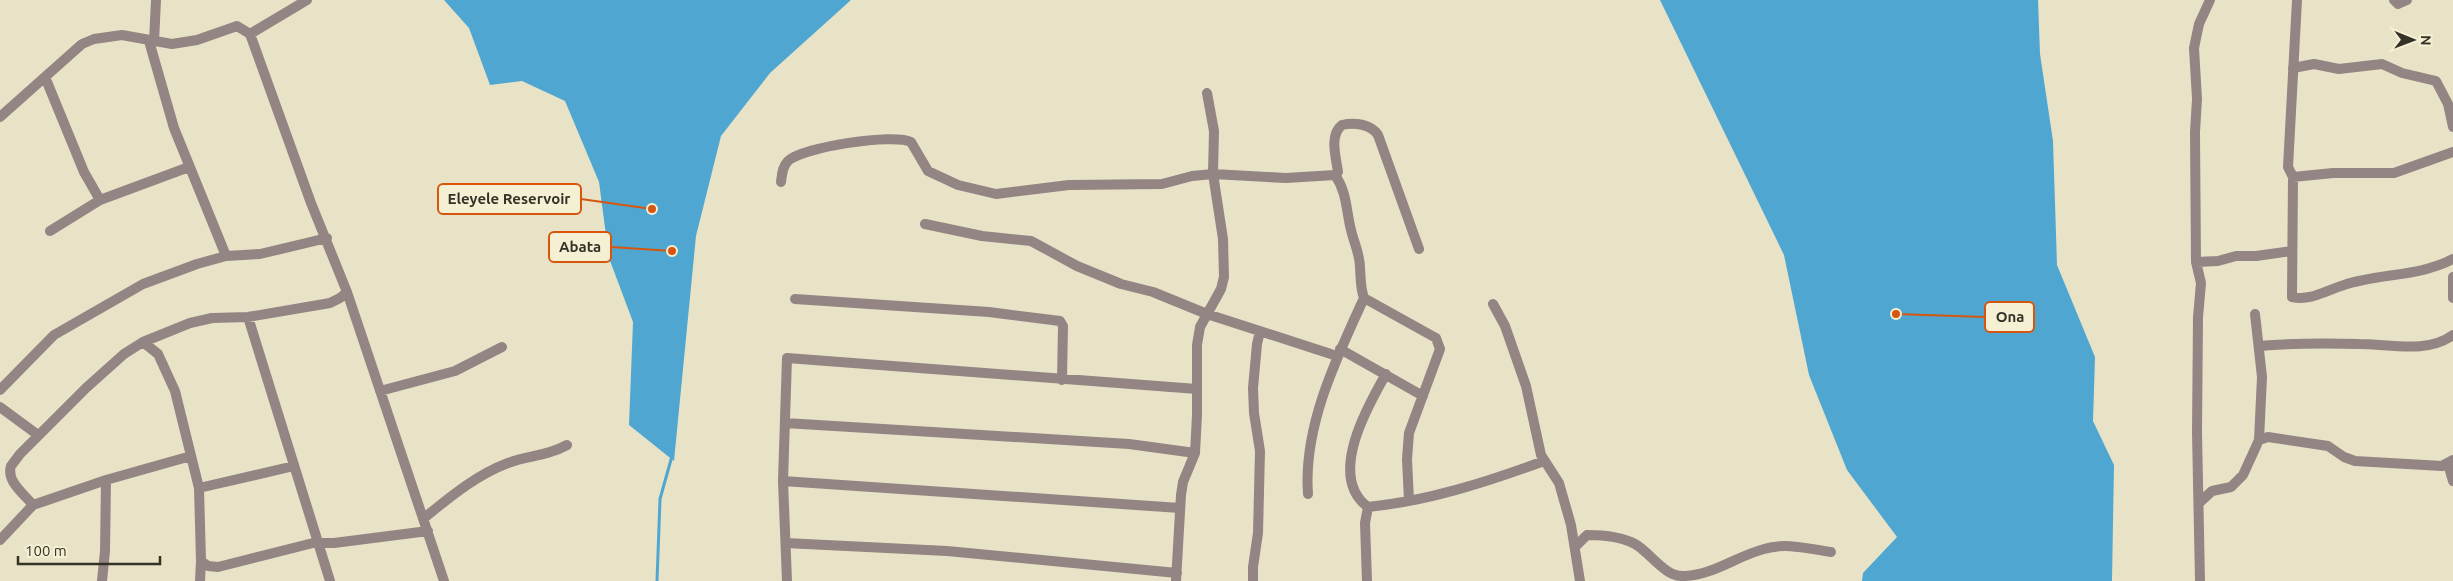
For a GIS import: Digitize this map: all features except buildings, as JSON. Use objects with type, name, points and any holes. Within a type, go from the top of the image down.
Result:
[{"type":"street","points":[[156,0],[151,42],[162,90],[189,167],[226,256]]},
{"type":"street","points":[[250,34],[308,0]]},
{"type":"street","points":[[2200,581],[2197,432],[2198,317],[2201,283],[2196,262],[2195,132],[2197,99],[2194,48],[2199,24],[2210,0]]},
{"type":"street","points":[[2297,0],[2288,168],[2293,177],[2292,297],[2306,300],[2326,290],[2373,276],[2422,271],[2438,267],[2453,259],[2453,268]]},
{"type":"street","points":[[2394,0],[2398,4],[2407,0]]},
{"type":"street","points":[[0,117],[82,44],[94,39],[122,35],[141,37],[151,42],[178,43],[237,26],[244,28],[250,34],[311,203],[327,238],[347,292],[444,581]]},
{"type":"street","points":[[2294,68],[2314,64],[2339,69],[2382,64],[2402,73],[2436,81],[2448,104],[2453,127]]},
{"type":"street","points":[[45,77],[84,172],[100,200]]},
{"type":"street","points":[[786,543],[965,552],[1176,577],[1183,482],[1195,453],[1197,345],[1200,326],[1221,289],[1225,262],[1213,174],[1214,131],[1207,93]]},
{"type":"street","points":[[1335,175],[1338,172],[1334,138],[1336,131],[1346,124],[1374,128],[1419,249]]},
{"type":"street","points":[[781,182],[782,170],[787,162],[798,154],[835,145],[897,138],[911,142],[923,166],[940,178],[972,190],[996,194],[1069,185],[1162,184],[1192,176],[1213,174],[1286,178],[1335,175]]},
{"type":"street","points":[[2293,177],[2332,173],[2394,173],[2453,152]]},
{"type":"street","points":[[50,231],[100,200],[189,167]]},
{"type":"street","points":[[1335,175],[1345,195],[1351,231],[1357,247],[1360,286],[1364,298],[1436,338],[1440,349],[1409,433],[1407,459],[1409,501]]},
{"type":"street","points":[[925,224],[982,236],[1031,241],[1095,274],[1121,284],[1153,292],[1207,314],[1260,331],[1339,353],[1386,374],[1422,396]]},
{"type":"street","points":[[0,390],[40,347],[64,328],[154,279],[226,256],[260,254],[327,238]]},
{"type":"street","points":[[2196,262],[2218,261],[2236,256],[2256,256],[2292,251]]},
{"type":"street","points":[[2453,277],[2453,298]]},
{"type":"street","points":[[33,504],[10,478],[9,472],[20,454],[38,435],[124,354],[143,342],[190,323],[212,318],[248,316],[330,303],[347,292]]},
{"type":"street","points":[[1308,494],[1307,458],[1339,353],[1364,298]]},
{"type":"street","points":[[795,299],[989,312],[1060,321],[1063,326],[1062,380]]},
{"type":"street","points":[[1493,304],[1505,326],[1526,386],[1544,461],[1553,470],[1559,483],[1576,546],[1580,581]]},
{"type":"street","points":[[2199,503],[2212,490],[2231,487],[2243,475],[2259,440],[2262,376],[2255,314]]},
{"type":"street","points":[[248,316],[330,581]]},
{"type":"street","points":[[1253,581],[1258,533],[1260,451],[1254,413],[1253,388],[1256,344],[1260,331]]},
{"type":"street","points":[[2260,346],[2362,344],[2421,346],[2444,342],[2453,335]]},
{"type":"street","points":[[143,342],[158,354],[165,365],[175,392],[200,488],[202,561],[200,581]]},
{"type":"street","points":[[380,391],[455,371],[502,347]]},
{"type":"street","points":[[787,581],[783,480],[787,358],[1197,389]]},
{"type":"street","points":[[1386,374],[1368,404],[1351,454],[1350,471],[1354,492],[1360,502],[1368,507],[1409,501],[1502,476],[1544,461]]},
{"type":"street","points":[[0,407],[38,435]]},
{"type":"street","points":[[785,423],[1129,444],[1195,453]]},
{"type":"street","points":[[2259,440],[2268,437],[2328,446],[2344,458],[2355,461],[2433,466],[2451,462],[2453,481]]},
{"type":"street","points":[[424,518],[465,484],[509,462],[549,454],[567,445]]},
{"type":"street","points":[[0,540],[33,504],[106,480],[191,456]]},
{"type":"street","points":[[200,488],[294,466]]},
{"type":"street","points":[[102,581],[105,551],[106,480]]},
{"type":"street","points":[[783,480],[1180,508]]},
{"type":"street","points":[[1367,581],[1365,523],[1368,507]]},
{"type":"street","points":[[202,561],[208,566],[218,566],[319,543],[334,543],[428,531]]},
{"type":"street","points":[[1576,546],[1586,535],[1599,535],[1634,543],[1669,572],[1684,576],[1731,564],[1763,549],[1784,545],[1831,552]]},
{"type":"water","points":[[444,0],[851,0],[770,73],[721,136],[696,236],[674,461],[629,425],[633,322],[609,258],[599,182],[565,101],[522,81],[490,85],[469,28]]},
{"type":"water","points":[[1660,0],[2038,0],[2040,54],[2053,141],[2057,265],[2095,357],[2093,421],[2114,465],[2112,581],[1862,581],[1863,573],[1897,537],[1847,470],[1809,375],[1784,255]]},
{"type":"waterway","points":[[657,581],[660,499],[672,456]]},
{"type":"place","name":"Eleyele Reservoir","points":[[652,209]]},
{"type":"place","name":"Abata","points":[[672,251]]},
{"type":"place","name":"Ona","points":[[1896,314]]}]
